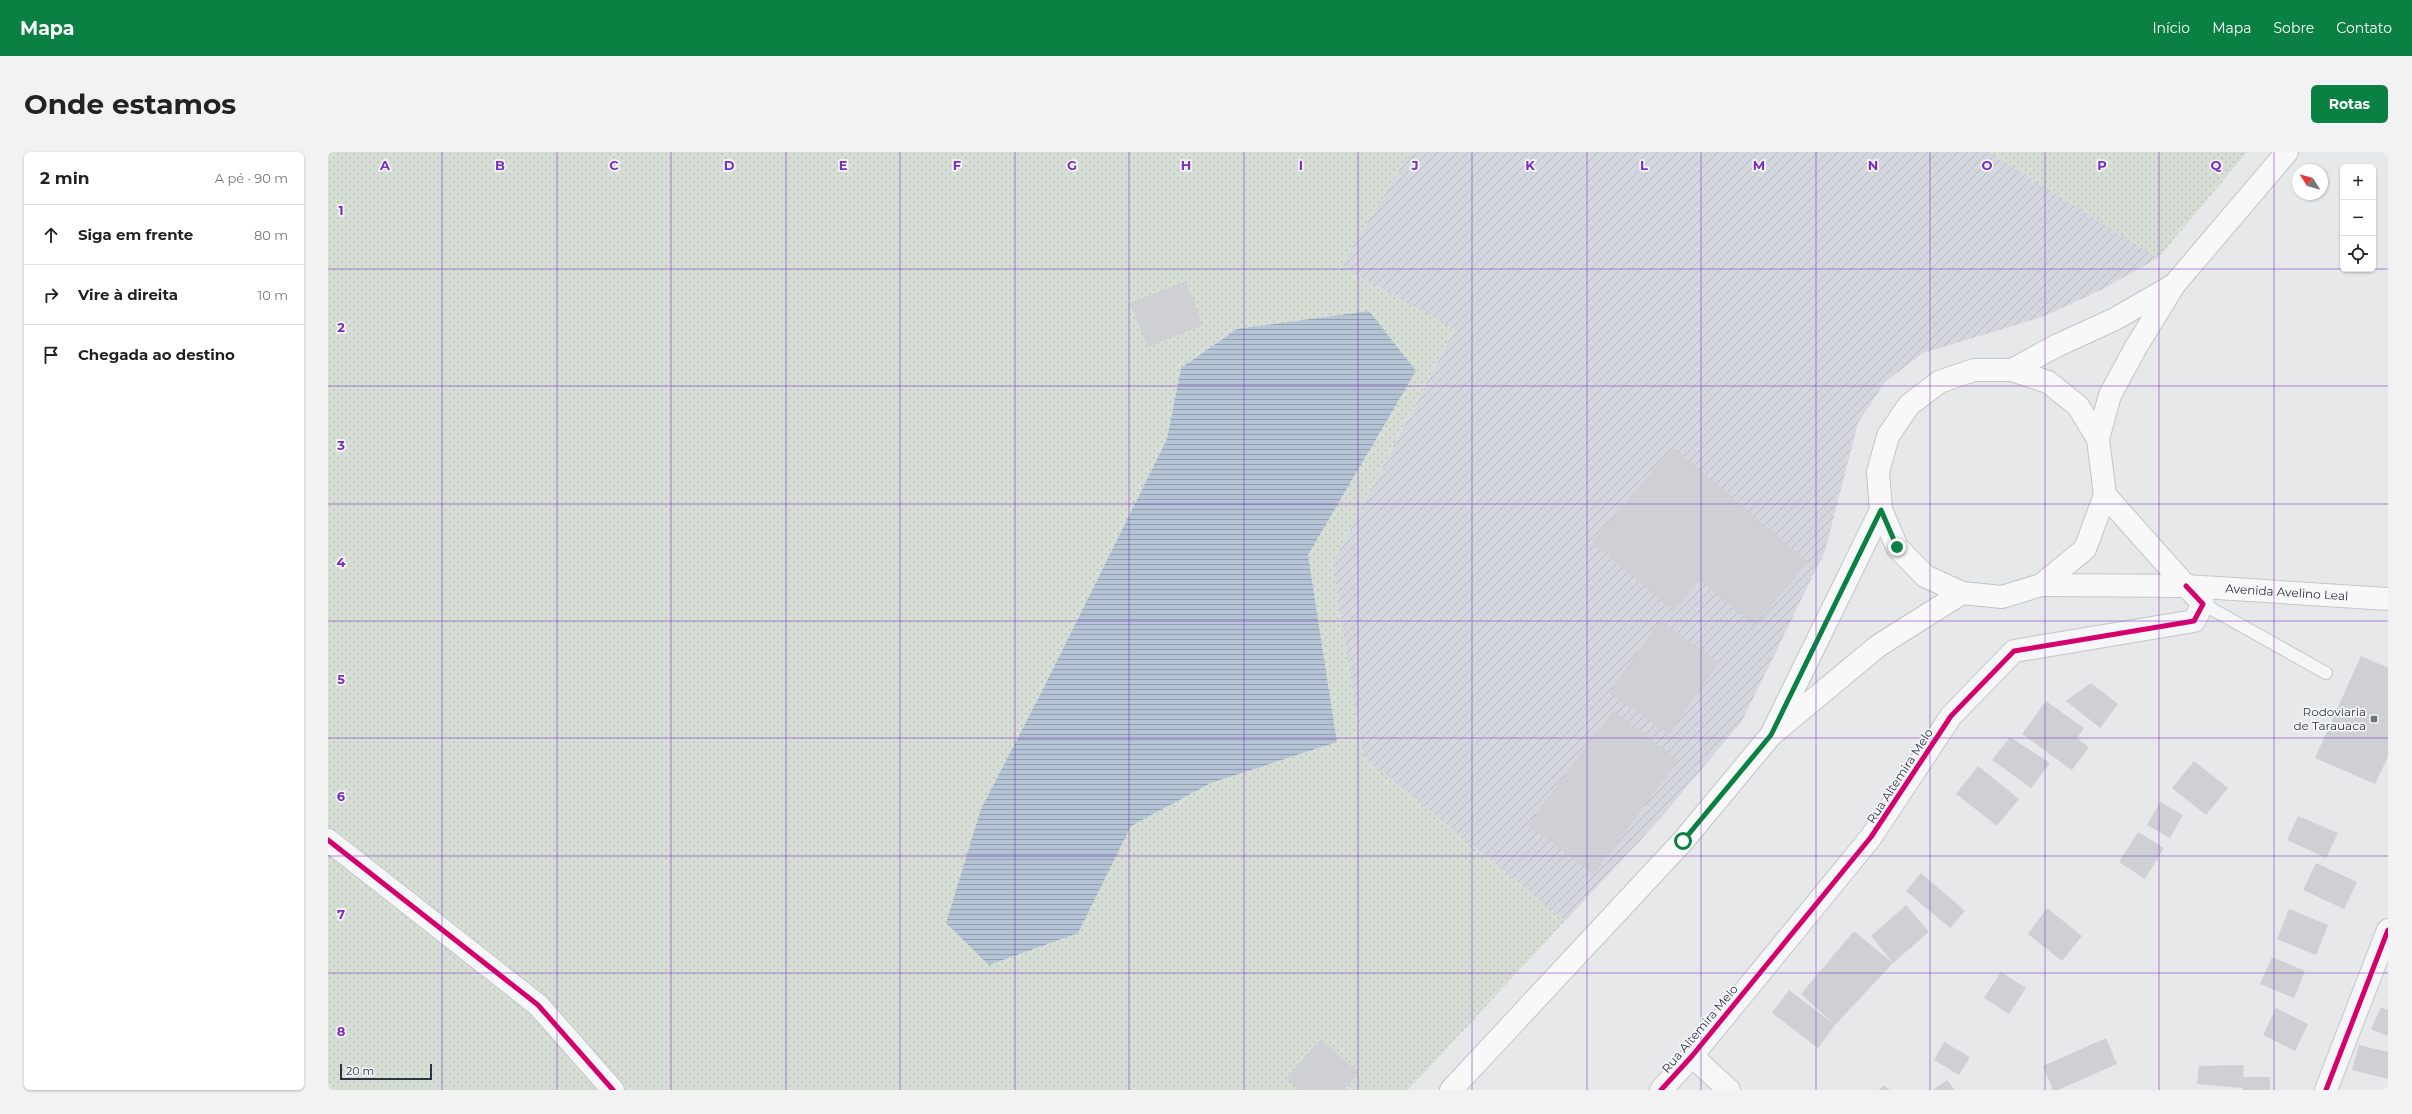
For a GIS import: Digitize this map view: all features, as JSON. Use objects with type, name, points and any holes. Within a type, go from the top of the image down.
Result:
[{"type":"main road","points":[[2098,439],[2078,406],[2048,382],[2012,370],[1974,370],[1939,382],[1909,405],[1888,436],[1878,472],[1881,510],[1897,547],[1925,576],[1962,593],[2002,597],[2041,585],[2085,549],[2105,495],[2098,439],[2110,395],[2136,347],[2174,285],[2287,152]]},
{"type":"main road","points":[[2012,370],[2056,346],[2115,319],[2174,285]]},
{"type":"main road","points":[[2105,495],[2186,586]]},
{"type":"main road","points":[[1771,735],[1881,510]]},
{"type":"main road","name":"Avenida Avelino Leal","points":[[2041,585],[2186,586],[2388,599]]},
{"type":"main road","points":[[1451,1090],[1683,841],[1771,735],[1878,646],[1962,593]]},
{"type":"street","points":[[2186,586],[2203,604]]},
{"type":"street","name":"Rua Altemira Melo","points":[[1661,1090],[1692,1056],[1872,837],[1951,716],[2014,651],[2194,621],[2203,604]]},
{"type":"street","points":[[328,840],[538,1005],[613,1090]]},
{"type":"street","points":[[2326,1090],[2388,930]]},
{"type":"street","points":[[1692,1056],[1729,1090]]},
{"type":"lane","points":[[2203,604],[2326,673]]},
{"type":"shaded area","points":[[328,152],[1410,152],[1341,266],[1454,329],[1332,564],[1363,757],[1565,921],[1408,1090],[328,1090]],"holes":[[[1181,368],[1416,371],[1308,555],[1337,742],[1211,783],[1131,826],[981,809],[1042,691],[1167,439]]]},
{"type":"shaded area","points":[[1410,152],[1990,152],[2158,258],[2101,290],[2042,317],[1923,353],[1885,382],[1858,423],[1825,551],[1742,721],[1659,820],[1565,921],[1363,757],[1332,564],[1454,330],[1341,266]]},
{"type":"shaded area","points":[[1990,152],[2247,152],[2158,258]]},
{"type":"water","points":[[1369,311],[1416,371],[1308,555],[1337,742],[1211,783],[1131,826],[1078,933],[989,965],[946,923],[981,809],[1042,691],[1167,439],[1181,368],[1237,329]]},
{"type":"building","points":[[1186,281],[1203,325],[1148,347],[1130,303]]},
{"type":"building","points":[[1673,447],[1808,562],[1754,626],[1700,580],[1673,611],[1592,542]]},
{"type":"building","points":[[1660,621],[1719,662],[1669,734],[1609,693]]},
{"type":"building","points":[[2361,656],[2388,668],[2388,757],[2375,784],[2315,758]]},
{"type":"building","points":[[2091,683],[2118,704],[2100,728],[2066,701]]},
{"type":"building","points":[[2046,701],[2084,728],[2077,738],[2089,747],[2072,770],[2022,734]]},
{"type":"building","points":[[1613,711],[1678,760],[1594,874],[1528,825]]},
{"type":"building","points":[[2010,737],[2050,763],[2031,788],[1992,760]]},
{"type":"building","points":[[2194,761],[2228,788],[2206,815],[2172,788]]},
{"type":"building","points":[[1978,766],[2019,799],[1997,826],[1956,794]]},
{"type":"building","points":[[2160,802],[2183,815],[2170,838],[2147,825]]},
{"type":"building","points":[[2298,816],[2338,833],[2326,858],[2287,840]]},
{"type":"building","points":[[2138,832],[2164,848],[2145,879],[2119,862]]},
{"type":"building","points":[[2316,863],[2357,882],[2344,909],[2303,890]]},
{"type":"building","points":[[1921,873],[1965,911],[1950,928],[1906,891]]},
{"type":"building","points":[[1906,905],[1929,932],[1893,963],[1871,936]]},
{"type":"building","points":[[2047,908],[2082,936],[2062,961],[2028,934]]},
{"type":"building","points":[[2289,909],[2328,925],[2316,955],[2277,939]]},
{"type":"building","points":[[1854,931],[1893,963],[1835,1025],[1818,1048],[1772,1013],[1789,990],[1834,1024],[1801,994]]},
{"type":"building","points":[[2272,957],[2305,971],[2294,998],[2260,984]]},
{"type":"building","points":[[2001,972],[2026,988],[2009,1014],[1984,998]]},
{"type":"building","points":[[2381,1007],[2388,1010],[2388,1036],[2371,1029]]},
{"type":"building","points":[[2276,1008],[2308,1024],[2295,1051],[2263,1035]]},
{"type":"building","points":[[2106,1038],[2117,1064],[2058,1090],[2053,1090],[2043,1066]]},
{"type":"building","points":[[1321,1039],[1359,1073],[1344,1090],[1300,1090],[1286,1078]]},
{"type":"building","points":[[1944,1042],[1970,1057],[1959,1075],[1934,1060]]},
{"type":"building","points":[[2359,1045],[2388,1052],[2388,1079],[2352,1070]]},
{"type":"building","points":[[2244,1065],[2243,1077],[2270,1077],[2270,1090],[2243,1090],[2243,1088],[2197,1084],[2199,1066]]},
{"type":"building","points":[[1947,1080],[1955,1090],[1933,1090]]},
{"type":"building","points":[[1884,1085],[1890,1090],[1879,1090]]},
{"type":"cycle path","points":[[1661,1090],[1692,1056],[1871,837],[1951,716],[2014,651],[2194,621],[2203,604],[2186,586]]},
{"type":"cycle path","points":[[328,840],[538,1005],[613,1090]]},
{"type":"cycle path","points":[[2326,1090],[2388,930]]},
{"type":"place","name":"Rodoviaria de Tarauaca","points":[[2374,719]]},
{"type":"route","points":[[1683,841],[1771,735],[1881,510],[1897,547]]}]
